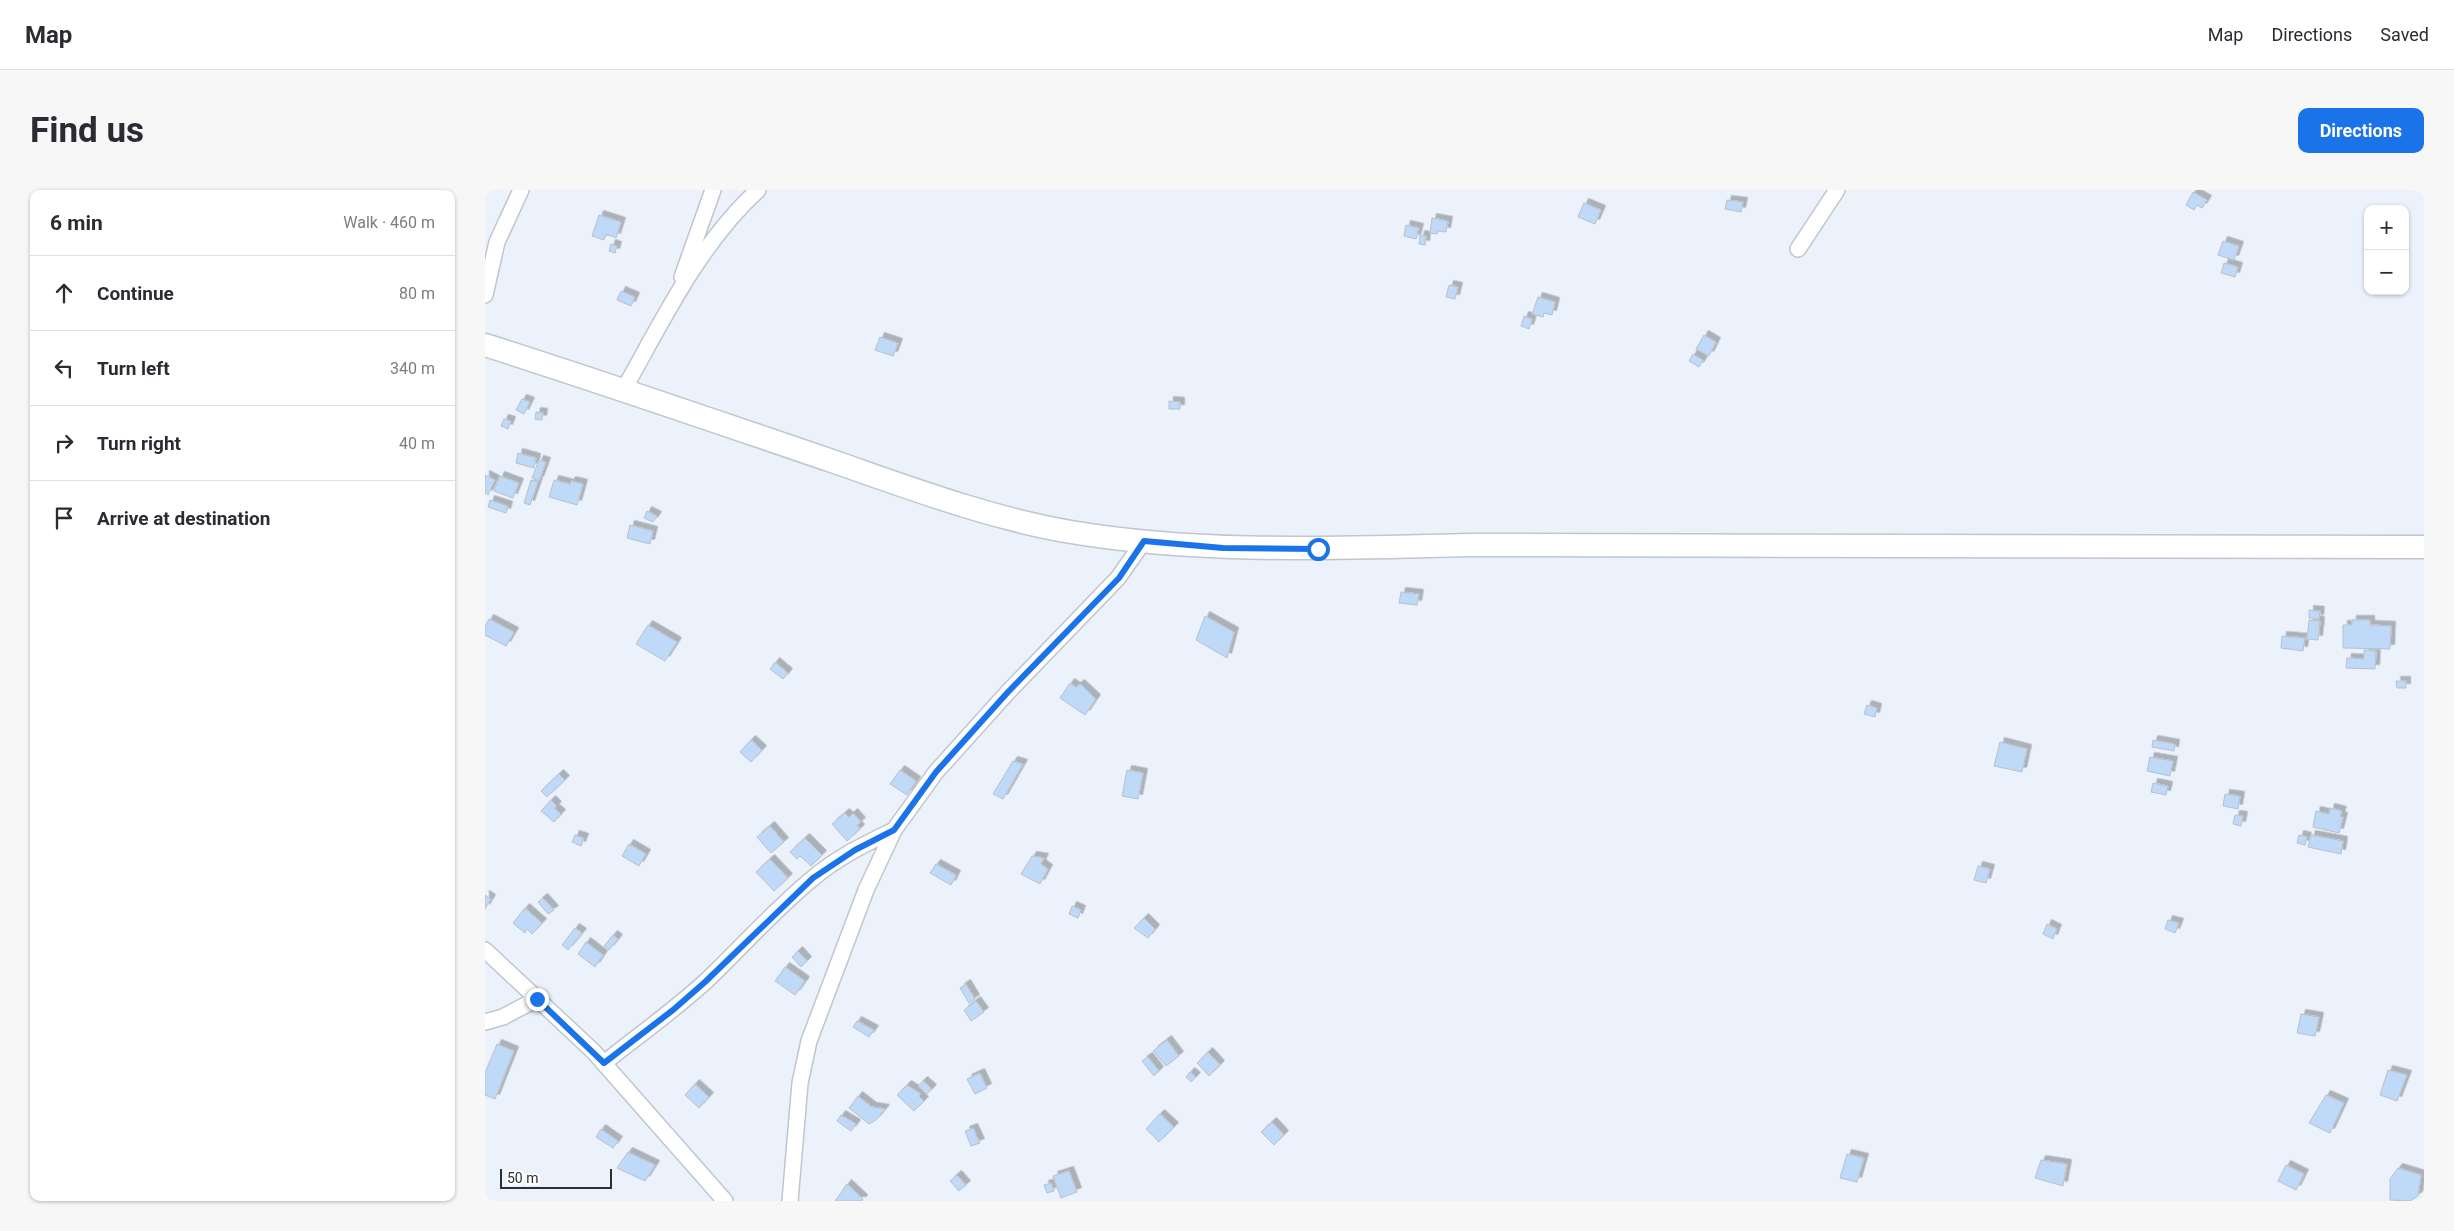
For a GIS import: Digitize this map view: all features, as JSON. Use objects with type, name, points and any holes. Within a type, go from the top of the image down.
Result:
[{"type":"main road","points":[[485,345],[624,389],[920,491],[1004,516],[1070,532],[1144,541],[1223,548],[1308,549],[1467,545],[2424,547]]},
{"type":"street","points":[[485,295],[497,242],[521,190]]},
{"type":"street","points":[[677,295],[685,265],[713,190]]},
{"type":"street","points":[[624,389],[677,295],[710,245],[739,208],[758,190]]},
{"type":"street","points":[[1798,249],[1837,190]]},
{"type":"street","points":[[790,1201],[800,1084],[809,1041],[866,890],[894,830],[936,772],[1008,692],[1119,578],[1144,541]]},
{"type":"street","points":[[604,1063],[692,993],[813,878],[855,850],[894,830]]},
{"type":"street","points":[[485,950],[604,1063],[725,1201]]},
{"type":"street","points":[[485,1022],[503,1017],[537,999]]},
{"type":"building","points":[[2193,192],[2207,200],[2202,208],[2197,205],[2194,210],[2186,205]]},
{"type":"building","points":[[1727,200],[1743,202],[1741,212],[1725,209]]},
{"type":"building","points":[[1584,203],[1601,210],[1595,224],[1578,217]]},
{"type":"building","points":[[599,215],[621,222],[616,238],[606,234],[604,240],[592,236]]},
{"type":"building","points":[[1432,218],[1448,221],[1446,232],[1430,233]]},
{"type":"building","points":[[1406,225],[1419,228],[1416,239],[1404,236]]},
{"type":"building","points":[[1420,235],[1426,236],[1425,245],[1419,244]]},
{"type":"building","points":[[2223,241],[2239,246],[2234,260],[2218,255]]},
{"type":"building","points":[[611,244],[617,246],[615,253],[609,251]]},
{"type":"building","points":[[2224,263],[2238,267],[2235,277],[2221,273]]},
{"type":"building","points":[[1449,285],[1458,287],[1455,299],[1446,297]]},
{"type":"building","points":[[621,291],[635,297],[631,306],[617,300]]},
{"type":"building","points":[[1538,297],[1555,302],[1552,315],[1544,313],[1543,317],[1532,314]]},
{"type":"building","points":[[1524,316],[1532,319],[1529,329],[1521,326]]},
{"type":"building","points":[[1704,335],[1716,342],[1709,356],[1696,349]]},
{"type":"building","points":[[880,337],[898,343],[893,356],[875,350]]},
{"type":"building","points":[[1693,354],[1703,360],[1699,367],[1689,361]]},
{"type":"building","points":[[522,399],[530,402],[524,414],[516,410]]},
{"type":"building","points":[[1169,401],[1180,402],[1180,409],[1169,409]]},
{"type":"building","points":[[536,412],[543,413],[542,420],[535,419]]},
{"type":"building","points":[[504,419],[511,421],[508,429],[501,426]]},
{"type":"building","points":[[518,453],[536,458],[534,468],[516,463]]},
{"type":"building","points":[[539,460],[546,462],[539,481],[532,478]]},
{"type":"building","points":[[485,475],[495,480],[488,495],[485,493]]},
{"type":"building","points":[[500,476],[519,483],[513,498],[494,491]]},
{"type":"building","points":[[531,480],[538,482],[530,505],[524,503]]},
{"type":"building","points":[[554,480],[570,484],[571,481],[583,484],[577,505],[549,497]]},
{"type":"building","points":[[490,500],[508,506],[506,513],[488,507]]},
{"type":"building","points":[[647,511],[657,516],[653,522],[644,518]]},
{"type":"building","points":[[630,525],[653,531],[650,544],[627,538]]},
{"type":"building","points":[[1401,592],[1419,594],[1417,605],[1399,603]]},
{"type":"building","points":[[2309,610],[2320,611],[2319,619],[2309,618]]},
{"type":"building","points":[[1205,616],[1234,632],[1227,658],[1196,640]]},
{"type":"building","points":[[489,619],[514,632],[506,646],[485,635],[485,627]]},
{"type":"building","points":[[2309,620],[2320,621],[2318,640],[2307,639]]},
{"type":"building","points":[[2352,620],[2370,620],[2370,625],[2391,626],[2390,649],[2343,648],[2343,625],[2352,625]]},
{"type":"building","points":[[648,625],[677,642],[665,661],[636,644]]},
{"type":"building","points":[[2282,636],[2305,638],[2303,651],[2281,648]]},
{"type":"building","points":[[2364,650],[2376,651],[2375,669],[2346,668],[2347,658],[2364,659]]},
{"type":"building","points":[[775,662],[788,673],[783,679],[770,669]]},
{"type":"building","points":[[2396,681],[2406,681],[2406,688],[2397,688]]},
{"type":"building","points":[[1070,683],[1076,687],[1080,684],[1096,699],[1085,715],[1060,698]]},
{"type":"building","points":[[1867,705],[1877,708],[1875,717],[1864,714]]},
{"type":"building","points":[[751,740],[762,750],[751,762],[740,752]]},
{"type":"building","points":[[2153,740],[2175,744],[2174,751],[2152,747]]},
{"type":"building","points":[[2000,742],[2027,749],[2022,772],[1994,766]]},
{"type":"building","points":[[2150,757],[2173,761],[2170,776],[2147,771]]},
{"type":"building","points":[[1013,761],[1023,764],[1003,799],[993,794]]},
{"type":"building","points":[[900,770],[916,781],[907,795],[890,784]]},
{"type":"building","points":[[1127,770],[1143,773],[1138,799],[1122,796]]},
{"type":"building","points":[[559,774],[565,780],[547,797],[541,791]]},
{"type":"building","points":[[2153,783],[2168,786],[2166,795],[2151,792]]},
{"type":"building","points":[[2225,794],[2240,796],[2238,809],[2223,806]]},
{"type":"building","points":[[551,800],[557,806],[554,808],[561,814],[554,822],[541,811]]},
{"type":"building","points":[[2330,808],[2342,811],[2340,816],[2343,817],[2339,833],[2313,827],[2316,811],[2329,814]]},
{"type":"building","points":[[845,813],[849,817],[853,813],[861,822],[857,825],[860,829],[847,841],[832,824]]},
{"type":"building","points":[[2235,815],[2243,816],[2241,826],[2233,824]]},
{"type":"building","points":[[770,826],[784,842],[771,853],[757,837]]},
{"type":"building","points":[[575,835],[584,838],[581,846],[572,842]]},
{"type":"building","points":[[2299,835],[2307,837],[2305,845],[2297,843]]},
{"type":"building","points":[[2311,835],[2343,841],[2341,854],[2308,847]]},
{"type":"building","points":[[805,838],[822,855],[811,866],[800,856],[797,859],[790,852]]},
{"type":"building","points":[[629,844],[646,854],[639,866],[622,856]]},
{"type":"building","points":[[1032,856],[1044,858],[1041,864],[1048,869],[1040,884],[1021,874]]},
{"type":"building","points":[[770,859],[788,878],[774,891],[756,872]]},
{"type":"building","points":[[936,864],[956,875],[951,885],[930,873]]},
{"type":"building","points":[[1978,866],[1990,869],[1986,883],[1974,880]]},
{"type":"building","points":[[485,895],[491,899],[485,909]]},
{"type":"building","points":[[543,898],[554,910],[548,914],[538,902]]},
{"type":"building","points":[[1072,906],[1081,910],[1078,918],[1069,914]]},
{"type":"building","points":[[525,908],[542,923],[532,934],[527,929],[525,933],[513,923]]},
{"type":"building","points":[[1144,918],[1155,929],[1148,938],[1134,928]]},
{"type":"building","points":[[2168,920],[2179,923],[2175,933],[2165,929]]},
{"type":"building","points":[[2047,924],[2057,929],[2053,939],[2043,934]]},
{"type":"building","points":[[575,928],[582,933],[568,950],[562,945]]},
{"type":"building","points":[[613,935],[618,939],[609,950],[604,946]]},
{"type":"building","points":[[586,942],[603,955],[595,967],[578,954]]},
{"type":"building","points":[[798,951],[807,961],[801,967],[792,957]]},
{"type":"building","points":[[785,967],[805,981],[795,995],[775,981]]},
{"type":"building","points":[[966,984],[975,999],[969,1003],[960,988]]},
{"type":"building","points":[[976,1001],[984,1012],[971,1021],[964,1010]]},
{"type":"building","points":[[2301,1014],[2319,1017],[2315,1036],[2297,1033]]},
{"type":"building","points":[[857,1021],[874,1030],[869,1037],[853,1027]]},
{"type":"building","points":[[1167,1040],[1179,1056],[1166,1066],[1153,1051]]},
{"type":"building","points":[[497,1044],[514,1051],[495,1099],[485,1095],[485,1073]]},
{"type":"building","points":[[1208,1052],[1220,1065],[1209,1076],[1197,1063]]},
{"type":"building","points":[[1148,1057],[1159,1071],[1154,1076],[1142,1061]]},
{"type":"building","points":[[2388,1070],[2407,1075],[2397,1101],[2380,1095]]},
{"type":"building","points":[[1190,1072],[1196,1077],[1191,1082],[1186,1077]]},
{"type":"building","points":[[980,1073],[987,1088],[975,1094],[967,1079]]},
{"type":"building","points":[[923,1081],[932,1089],[927,1094],[918,1086]]},
{"type":"building","points":[[695,1084],[709,1097],[699,1108],[685,1095]]},
{"type":"building","points":[[907,1085],[921,1094],[919,1096],[924,1101],[914,1111],[897,1095]]},
{"type":"building","points":[[2326,1095],[2344,1103],[2330,1133],[2309,1123]]},
{"type":"building","points":[[858,1096],[872,1107],[885,1109],[876,1120],[869,1124],[849,1108]]},
{"type":"building","points":[[1160,1114],[1174,1127],[1159,1142],[1146,1129]]},
{"type":"building","points":[[841,1115],[856,1124],[851,1131],[837,1121]]},
{"type":"building","points":[[1272,1122],[1284,1135],[1274,1145],[1261,1132]]},
{"type":"building","points":[[973,1128],[980,1143],[971,1146],[965,1131]]},
{"type":"building","points":[[601,1129],[618,1141],[613,1148],[596,1137]]},
{"type":"building","points":[[628,1152],[655,1165],[645,1181],[617,1168]]},
{"type":"building","points":[[1847,1154],[1864,1158],[1857,1182],[1840,1178]]},
{"type":"building","points":[[2041,1160],[2067,1164],[2063,1186],[2035,1178]]},
{"type":"building","points":[[2286,1165],[2304,1174],[2296,1190],[2278,1181]]},
{"type":"building","points":[[2398,1168],[2421,1175],[2418,1196],[2410,1201],[2390,1200],[2390,1179]]},
{"type":"building","points":[[1069,1171],[1077,1192],[1061,1198],[1053,1176]]},
{"type":"building","points":[[957,1175],[966,1185],[959,1191],[950,1181]]},
{"type":"building","points":[[1051,1183],[1054,1191],[1047,1193],[1044,1185]]},
{"type":"building","points":[[847,1184],[863,1199],[862,1201],[835,1201]]},
{"type":"route","points":[[537,999],[593,1050],[604,1063],[644,1030],[673,1010],[705,982],[763,924],[813,878],[855,850],[894,830],[936,772],[1008,692],[1119,578],[1144,541],[1223,548],[1318,549]]}]
